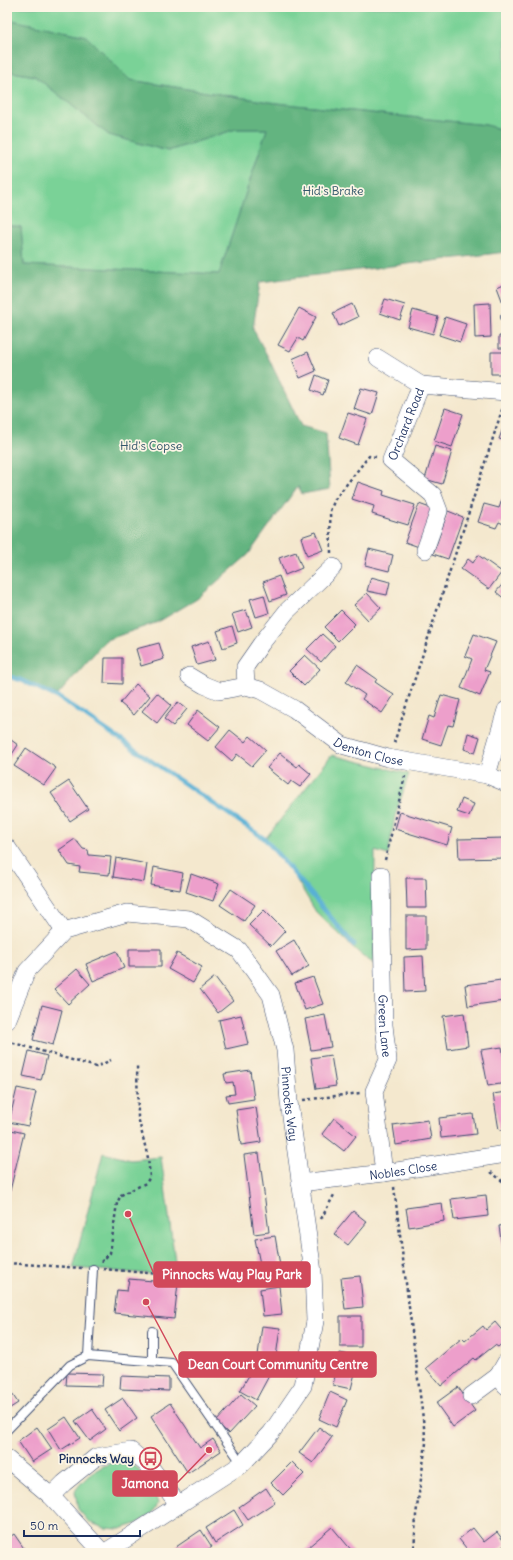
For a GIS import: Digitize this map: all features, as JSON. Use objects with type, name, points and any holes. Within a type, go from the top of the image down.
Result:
[{"type":"street","points":[[378,358],[421,385]]},
{"type":"street","name":"Orchard Road","points":[[425,550],[439,511],[433,494],[391,460],[421,385],[505,398]]},
{"type":"street","points":[[189,676],[219,692],[246,686],[245,667],[261,644],[287,611],[333,567]]},
{"type":"street","name":"Denton Close","points":[[246,686],[272,696],[294,709],[342,746],[388,758],[487,775],[506,783]]},
{"type":"street","points":[[487,775],[506,710]]},
{"type":"street","points":[[7,847],[64,931],[28,971],[7,1021]]},
{"type":"street","name":"Green Lane","points":[[374,1091],[388,1060],[384,1025],[381,874]]},
{"type":"street","name":"Pinnocks Way","points":[[7,1459],[50,1496],[104,1553],[242,1464],[271,1433],[303,1386],[314,1321],[313,1272],[289,1102],[285,1050],[271,995],[239,950],[189,919],[127,913],[64,931]]},
{"type":"street","points":[[374,1091],[384,1173]]},
{"type":"street","name":"Nobles Close","points":[[300,1183],[384,1173],[506,1154]]},
{"type":"street","points":[[471,1396],[503,1374]]},
{"type":"street","points":[[50,1496],[96,1457],[131,1451],[151,1468],[179,1506]]},
{"type":"lane","points":[[88,1356],[93,1269]]},
{"type":"lane","points":[[152,1331],[152,1361]]},
{"type":"lane","points":[[7,1430],[70,1365],[88,1356],[172,1362],[242,1464]]},
{"type":"path","points":[[388,758],[505,398]]},
{"type":"path","points":[[333,567],[330,511],[335,499],[369,456],[391,460]]},
{"type":"path","points":[[381,874],[408,762]]},
{"type":"path","points":[[7,1041],[96,1067],[111,1060]]},
{"type":"path","points":[[93,1269],[110,1253],[116,1203],[121,1195],[146,1183],[150,1177],[138,1117],[137,1064]]},
{"type":"path","points":[[289,1102],[374,1091]]},
{"type":"path","points":[[384,1173],[393,1183],[426,1443],[416,1516],[414,1553]]},
{"type":"path","points":[[7,1263],[250,1282],[313,1272]]},
{"type":"green space","points":[[7,7],[506,7],[506,131],[486,125],[276,103],[130,80],[86,36],[7,19]]},
{"type":"green space","name":"Hid's Copse","points":[[7,19],[86,36],[130,80],[276,103],[486,125],[506,131],[506,252],[260,282],[253,329],[301,426],[326,433],[330,489],[302,494],[298,486],[248,555],[197,599],[158,622],[106,640],[58,695],[7,676],[7,225],[21,227],[24,265],[219,274],[267,129],[236,129],[168,151],[109,135],[35,76],[7,71]]},
{"type":"green space","points":[[7,71],[35,76],[109,135],[168,151],[236,129],[267,129],[219,274],[24,265],[21,227],[7,225]]},
{"type":"green space","points":[[332,755],[409,774],[395,816],[388,855],[375,851],[374,964],[358,952],[316,912],[289,867],[265,839]]},
{"type":"green space","points":[[103,1153],[131,1160],[161,1157],[177,1276],[73,1268]]},
{"type":"green space","points":[[111,1463],[124,1463],[136,1467],[154,1490],[158,1504],[152,1514],[136,1524],[120,1529],[104,1528],[89,1522],[78,1509],[75,1491],[91,1474]]},
{"type":"building","points":[[506,283],[506,302],[503,303],[497,287]]},
{"type":"building","points":[[385,299],[405,305],[400,320],[380,313]]},
{"type":"building","points":[[490,303],[491,337],[475,338],[474,304]]},
{"type":"building","points":[[352,304],[358,317],[339,326],[333,313]]},
{"type":"building","points":[[299,308],[316,317],[303,341],[298,338],[290,351],[278,345]]},
{"type":"building","points":[[413,310],[438,317],[433,334],[408,327]]},
{"type":"building","points":[[445,317],[466,324],[460,342],[439,335]]},
{"type":"building","points":[[499,336],[506,336],[506,348],[499,348]]},
{"type":"building","points":[[308,352],[316,371],[300,378],[292,359]]},
{"type":"building","points":[[491,352],[506,352],[506,374],[491,374]]},
{"type":"building","points":[[316,375],[328,380],[323,395],[311,390]]},
{"type":"building","points":[[361,388],[379,393],[372,415],[354,409]]},
{"type":"building","points":[[445,408],[463,414],[452,447],[434,441]]},
{"type":"building","points":[[348,413],[367,419],[358,445],[339,438]]},
{"type":"building","points":[[506,420],[506,441],[499,439]]},
{"type":"building","points":[[435,446],[452,451],[442,484],[425,479]]},
{"type":"building","points":[[358,482],[384,491],[383,495],[415,505],[408,525],[372,514],[374,506],[352,499]]},
{"type":"building","points":[[506,489],[506,525],[499,522],[496,528],[478,522],[484,504],[499,508]]},
{"type":"building","points":[[419,504],[433,509],[419,547],[405,542]]},
{"type":"building","points":[[448,511],[463,517],[448,559],[433,554]]},
{"type":"building","points":[[316,532],[323,550],[307,556],[301,537]]},
{"type":"building","points":[[369,549],[393,555],[389,571],[365,565]]},
{"type":"building","points":[[296,552],[302,568],[285,575],[279,558]]},
{"type":"building","points":[[478,555],[502,572],[489,589],[461,569],[468,559],[473,563]]},
{"type":"building","points":[[279,576],[286,595],[270,601],[263,582]]},
{"type":"building","points":[[371,577],[390,582],[387,595],[367,591]]},
{"type":"building","points":[[506,580],[506,600],[496,592]]},
{"type":"building","points":[[367,593],[381,608],[368,620],[354,605]]},
{"type":"building","points":[[264,595],[269,613],[256,617],[250,599]]},
{"type":"building","points":[[246,610],[252,627],[238,632],[232,614]]},
{"type":"building","points":[[341,610],[355,624],[338,641],[324,627]]},
{"type":"building","points":[[232,626],[237,643],[223,648],[217,631]]},
{"type":"building","points":[[322,634],[335,646],[321,662],[307,649]]},
{"type":"building","points":[[474,634],[496,642],[484,670],[490,672],[480,696],[461,688],[472,659],[465,656]]},
{"type":"building","points":[[209,641],[215,660],[197,665],[191,647]]},
{"type":"building","points":[[159,643],[164,659],[141,666],[136,649]]},
{"type":"building","points":[[305,655],[320,669],[304,686],[289,671]]},
{"type":"building","points":[[105,658],[122,658],[122,684],[104,683]]},
{"type":"building","points":[[357,665],[377,679],[375,682],[394,695],[382,713],[362,699],[365,695],[346,682]]},
{"type":"building","points":[[136,684],[150,696],[134,715],[120,703]]},
{"type":"building","points":[[157,693],[171,705],[157,723],[142,711]]},
{"type":"building","points":[[441,695],[460,700],[453,726],[448,725],[441,745],[422,739],[429,716],[434,718]]},
{"type":"building","points":[[178,702],[187,709],[173,726],[164,719]]},
{"type":"building","points":[[198,710],[220,727],[208,741],[187,725]]},
{"type":"building","points":[[230,730],[245,742],[250,736],[266,750],[252,766],[237,754],[232,761],[216,747]]},
{"type":"building","points":[[468,733],[480,737],[475,753],[464,749]]},
{"type":"building","points":[[7,737],[18,745],[7,762]]},
{"type":"building","points":[[26,748],[56,768],[44,785],[14,766]]},
{"type":"building","points":[[280,753],[297,767],[299,764],[311,774],[300,787],[291,781],[288,785],[267,768]]},
{"type":"building","points":[[69,781],[88,809],[70,821],[51,793]]},
{"type":"building","points":[[462,799],[474,804],[469,816],[457,812]]},
{"type":"building","points":[[400,812],[452,828],[447,845],[395,829]]},
{"type":"building","points":[[506,838],[506,858],[459,859],[458,839]]},
{"type":"building","points":[[75,839],[83,849],[88,850],[89,855],[111,857],[109,875],[79,872],[80,867],[69,865],[59,850]]},
{"type":"building","points":[[116,858],[147,864],[144,882],[113,877]]},
{"type":"building","points":[[154,867],[183,873],[180,890],[151,885]]},
{"type":"building","points":[[191,874],[219,884],[213,901],[186,892]]},
{"type":"building","points":[[406,878],[426,878],[427,908],[407,908]]},
{"type":"building","points":[[231,889],[255,905],[244,921],[220,905]]},
{"type":"building","points":[[264,910],[285,931],[271,946],[249,925]]},
{"type":"building","points":[[406,916],[426,916],[426,949],[406,950]]},
{"type":"building","points":[[294,940],[309,966],[292,976],[276,951]]},
{"type":"building","points":[[129,949],[161,949],[161,967],[129,967]]},
{"type":"building","points":[[117,951],[124,968],[93,981],[86,964]]},
{"type":"building","points":[[177,953],[202,967],[193,983],[168,969]]},
{"type":"building","points":[[423,956],[425,991],[405,992],[404,957]]},
{"type":"building","points":[[77,969],[90,984],[68,1004],[54,989]]},
{"type":"building","points":[[215,977],[233,1001],[218,1013],[200,989]]},
{"type":"building","points":[[313,977],[323,1004],[305,1010],[295,983]]},
{"type":"building","points":[[501,980],[504,1001],[468,1006],[465,985]]},
{"type":"building","points":[[42,1005],[62,1010],[53,1045],[33,1040]]},
{"type":"building","points":[[464,1013],[468,1046],[448,1049],[443,1016]]},
{"type":"building","points":[[241,1015],[248,1044],[226,1049],[219,1020]]},
{"type":"building","points":[[325,1015],[331,1047],[311,1050],[305,1019]]},
{"type":"building","points":[[502,1047],[506,1071],[506,1083],[488,1086],[481,1050]]},
{"type":"building","points":[[29,1051],[47,1056],[41,1080],[23,1076]]},
{"type":"building","points":[[331,1055],[336,1086],[316,1089],[311,1058]]},
{"type":"building","points":[[250,1070],[254,1099],[228,1103],[226,1095],[235,1094],[233,1082],[226,1083],[224,1074]]},
{"type":"building","points":[[17,1088],[36,1092],[28,1126],[9,1122]]},
{"type":"building","points":[[506,1092],[506,1129],[499,1130],[493,1094]]},
{"type":"building","points":[[256,1107],[261,1142],[241,1145],[236,1110]]},
{"type":"building","points":[[473,1114],[476,1134],[441,1138],[439,1118]]},
{"type":"building","points":[[334,1118],[356,1136],[344,1151],[322,1134]]},
{"type":"building","points":[[428,1120],[431,1139],[396,1145],[393,1125]]},
{"type":"building","points":[[7,1129],[24,1133],[8,1199],[7,1199]]},
{"type":"building","points":[[259,1153],[269,1232],[254,1234],[244,1155]]},
{"type":"building","points":[[486,1195],[488,1216],[454,1220],[451,1199]]},
{"type":"building","points":[[442,1203],[444,1221],[409,1227],[406,1208]]},
{"type":"building","points":[[353,1211],[367,1222],[348,1245],[334,1234]]},
{"type":"building","points":[[506,1225],[506,1246],[502,1247],[499,1226]]},
{"type":"building","points":[[275,1236],[281,1271],[262,1274],[255,1239]]},
{"type":"building","points":[[360,1276],[363,1307],[345,1309],[341,1278]]},
{"type":"building","points":[[129,1279],[178,1283],[174,1319],[114,1313],[117,1290],[127,1291]]},
{"type":"building","points":[[279,1286],[282,1314],[263,1316],[260,1289]]},
{"type":"building","points":[[340,1316],[361,1316],[361,1347],[340,1347]]},
{"type":"building","points":[[495,1322],[506,1335],[506,1340],[498,1347],[495,1345],[476,1360],[474,1358],[441,1386],[426,1368],[462,1338],[465,1341],[483,1326],[486,1330]]},
{"type":"building","points":[[262,1326],[280,1328],[276,1357],[258,1355]]},
{"type":"building","points":[[340,1353],[359,1357],[351,1389],[333,1385]]},
{"type":"building","points":[[256,1363],[271,1372],[256,1400],[240,1391]]},
{"type":"building","points":[[67,1373],[103,1374],[102,1386],[66,1385]]},
{"type":"building","points":[[121,1376],[169,1378],[169,1391],[120,1389]]},
{"type":"building","points":[[7,1386],[18,1403],[7,1410]]},
{"type":"building","points":[[458,1387],[475,1411],[453,1427],[436,1403]]},
{"type":"building","points":[[330,1392],[347,1400],[336,1427],[319,1419]]},
{"type":"building","points":[[241,1394],[255,1406],[229,1434],[216,1422]]},
{"type":"building","points":[[123,1398],[137,1418],[119,1431],[105,1410]]},
{"type":"building","points":[[170,1403],[200,1448],[213,1439],[221,1451],[188,1473],[151,1416]]},
{"type":"building","points":[[92,1409],[106,1429],[90,1441],[75,1421]]},
{"type":"building","points":[[66,1417],[80,1438],[61,1450],[48,1429]]},
{"type":"building","points":[[37,1427],[52,1449],[32,1462],[18,1441]]},
{"type":"building","points":[[319,1427],[332,1437],[313,1463],[299,1453]]},
{"type":"building","points":[[292,1462],[304,1474],[283,1495],[271,1483]]},
{"type":"building","points":[[266,1488],[275,1502],[248,1520],[239,1507]]},
{"type":"building","points":[[234,1510],[243,1525],[215,1543],[206,1528]]},
{"type":"building","points":[[332,1527],[353,1552],[352,1553],[301,1553]]},
{"type":"building","points":[[473,1528],[484,1542],[497,1532],[506,1544],[495,1553],[470,1553],[459,1539]]},
{"type":"building","points":[[201,1530],[212,1547],[202,1553],[180,1553],[176,1547]]},
{"type":"building","points":[[14,1534],[27,1553],[7,1553],[7,1539]]},
{"type":"waterway","points":[[7,676],[21,680],[61,699],[265,839],[354,945]]},
{"type":"place","name":"Pinnocks Way Play Park","points":[[128,1214]]},
{"type":"place","name":"Dean Court Community Centre","points":[[146,1302]]},
{"type":"place","name":"Jamona","points":[[209,1450]]},
{"type":"place","name":"Pinnocks Way","points":[[150,1458]]},
{"type":"park label","name":"Hid's Brake","points":[[333,190]]}]
